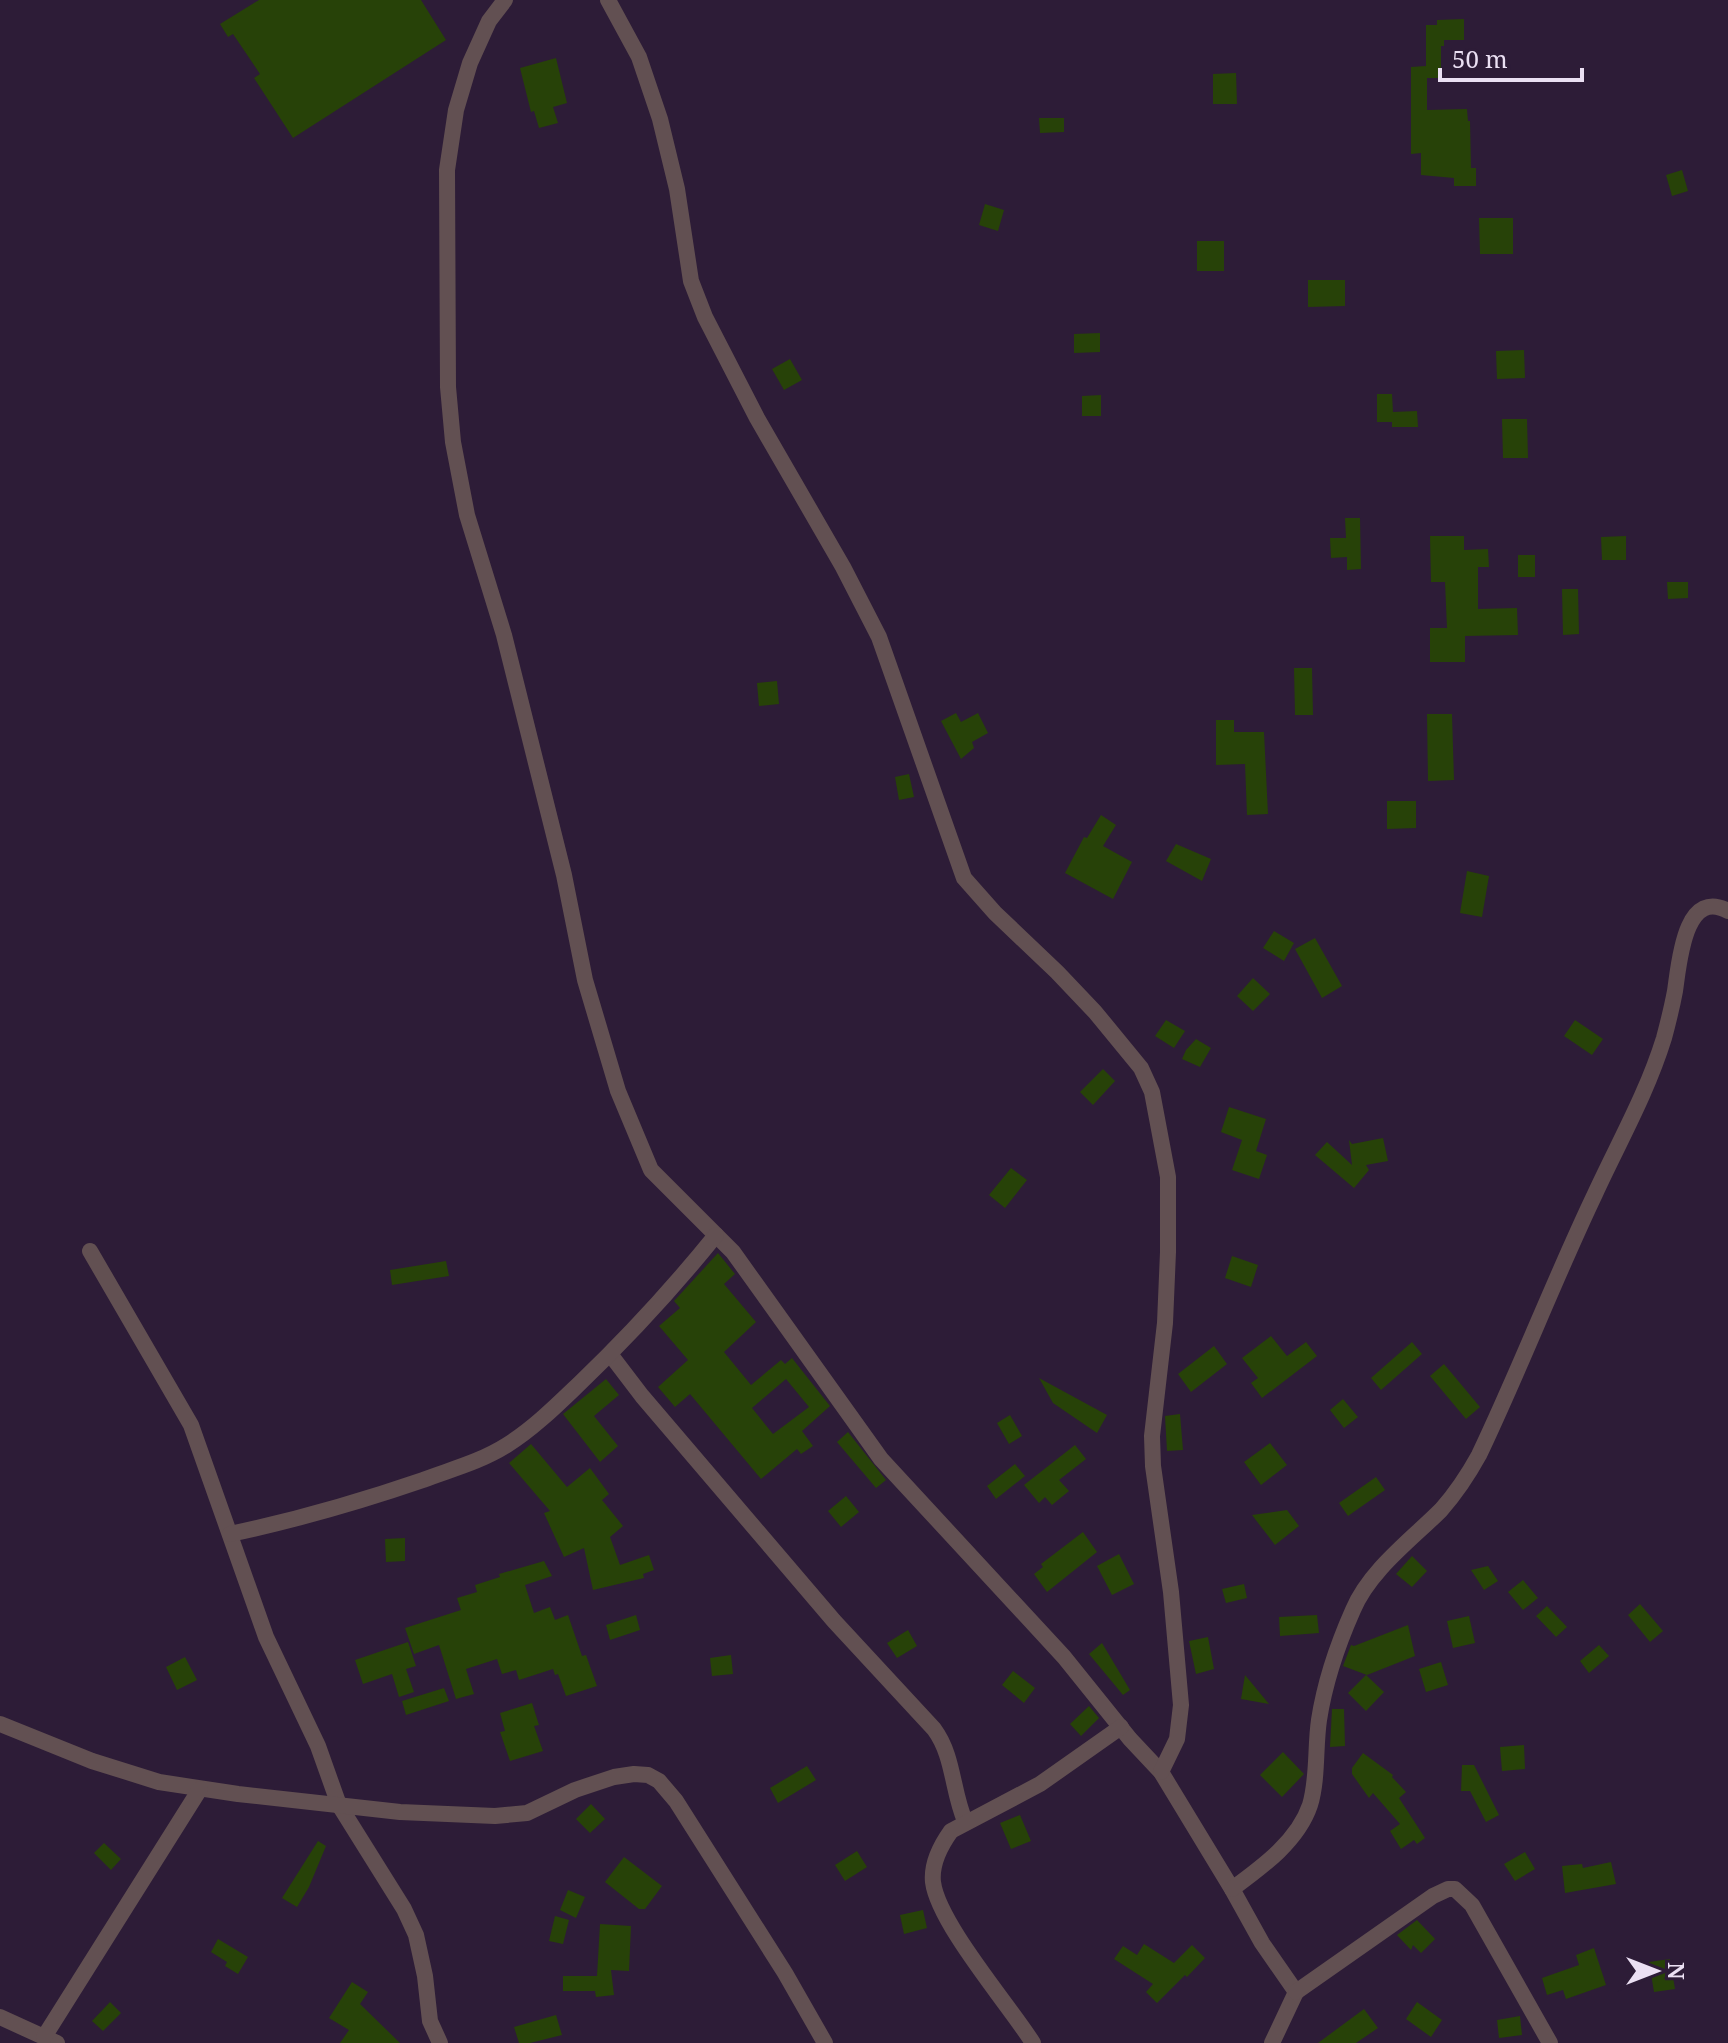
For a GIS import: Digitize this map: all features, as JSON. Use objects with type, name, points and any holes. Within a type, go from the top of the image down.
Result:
[{"type":"street","points":[[505,0],[489,21],[470,63],[456,110],[447,170],[448,387],[453,442],[467,515],[504,635],[564,875],[585,980],[618,1091],[651,1170],[733,1252],[881,1459],[1064,1657],[1161,1772],[1262,1943],[1296,1992]]},
{"type":"street","points":[[608,0],[639,57],[660,119],[677,189],[691,281],[700,305],[757,418],[879,637],[964,878],[1095,1012],[1141,1068],[1152,1092],[1168,1177],[1165,1323],[1152,1436],[1153,1466],[1177,1642],[1181,1705],[1177,1739],[1161,1772]]},
{"type":"street","points":[[1232,1889],[1260,1869],[1286,1843],[1306,1813],[1313,1788],[1316,1744],[1326,1683],[1355,1606],[1382,1569],[1458,1490],[1479,1455],[1649,1078],[1670,1014],[1688,927],[1693,917],[1708,907],[1728,911]]},
{"type":"street","points":[[230,1534],[337,1508],[487,1457],[522,1435],[610,1354],[667,1294],[716,1235]]},
{"type":"street","points":[[90,1251],[191,1425],[266,1637],[318,1746],[339,1805],[404,1909],[416,1935],[430,2021],[440,2043]]},
{"type":"street","points":[[610,1354],[642,1396],[834,1621],[934,1729],[944,1743],[954,1791],[965,1821]]},
{"type":"street","points":[[0,1724],[92,1761],[159,1782],[425,1813],[512,1815],[541,1808],[575,1790],[614,1777],[648,1775],[659,1781],[676,1801],[785,1973],[825,2043]]},
{"type":"street","points":[[1033,2043],[963,1943],[938,1897],[933,1884],[933,1870],[951,1831],[1040,1784],[1121,1727]]},
{"type":"street","points":[[0,2017],[50,2040],[200,1789]]},
{"type":"street","points":[[1272,2043],[1296,1992],[1433,1896],[1448,1889],[1455,1889],[1472,1905],[1550,2043]]},
{"type":"building","points":[[259,0],[421,0],[446,40],[293,138],[254,78],[260,74],[233,34],[228,37],[220,24]]},
{"type":"building","points":[[1464,19],[1464,40],[1444,40],[1444,46],[1441,46],[1441,78],[1427,78],[1427,110],[1467,109],[1471,168],[1476,168],[1476,186],[1454,186],[1454,178],[1421,175],[1421,153],[1411,154],[1411,67],[1426,66],[1426,25],[1437,25],[1437,20]]},
{"type":"building","points":[[556,58],[567,103],[553,107],[558,123],[539,128],[534,111],[531,112],[520,68]]},
{"type":"building","points":[[1236,73],[1237,104],[1213,104],[1213,74]]},
{"type":"building","points":[[1039,118],[1064,118],[1064,132],[1040,133]]},
{"type":"building","points":[[1682,170],[1688,191],[1672,196],[1666,175]]},
{"type":"building","points":[[985,204],[1004,210],[998,231],[979,225]]},
{"type":"building","points":[[1479,218],[1513,218],[1513,254],[1480,254]]},
{"type":"building","points":[[1197,241],[1224,241],[1224,271],[1197,271]]},
{"type":"building","points":[[1308,280],[1345,280],[1345,306],[1308,307]]},
{"type":"building","points":[[1100,333],[1100,352],[1074,353],[1074,334]]},
{"type":"building","points":[[1524,350],[1525,378],[1497,379],[1496,351]]},
{"type":"building","points":[[790,359],[802,380],[784,390],[772,369]]},
{"type":"building","points":[[1377,394],[1392,394],[1393,412],[1417,411],[1418,427],[1392,427],[1392,422],[1377,422]]},
{"type":"building","points":[[1101,395],[1101,416],[1082,416],[1082,396]]},
{"type":"building","points":[[1502,419],[1527,419],[1528,458],[1503,458]]},
{"type":"building","points":[[1345,518],[1360,518],[1361,569],[1347,570],[1347,557],[1331,558],[1330,538],[1346,538]]},
{"type":"building","points":[[1430,536],[1464,536],[1464,550],[1488,549],[1489,567],[1478,567],[1478,609],[1517,608],[1518,635],[1465,636],[1465,662],[1430,662],[1430,628],[1447,628],[1445,582],[1431,582]]},
{"type":"building","points":[[1626,536],[1626,560],[1602,560],[1601,537]]},
{"type":"building","points":[[1518,555],[1535,555],[1535,577],[1518,577]]},
{"type":"building","points":[[1667,582],[1688,582],[1688,598],[1668,599]]},
{"type":"building","points":[[1562,589],[1578,589],[1579,634],[1563,635]]},
{"type":"building","points":[[1294,668],[1312,668],[1313,715],[1295,715]]},
{"type":"building","points":[[777,681],[779,704],[759,706],[757,683]]},
{"type":"building","points":[[956,713],[961,722],[978,713],[988,733],[972,742],[974,748],[961,759],[941,721]]},
{"type":"building","points":[[1427,714],[1452,714],[1454,780],[1428,781]]},
{"type":"building","points":[[1216,720],[1234,720],[1234,732],[1264,732],[1268,814],[1247,815],[1245,764],[1216,765]]},
{"type":"building","points":[[909,774],[914,797],[899,800],[895,777]]},
{"type":"building","points":[[1387,801],[1416,801],[1416,828],[1387,829]]},
{"type":"building","points":[[1101,815],[1116,825],[1103,846],[1132,862],[1113,899],[1065,873],[1084,837],[1087,838]]},
{"type":"building","points":[[1176,844],[1211,859],[1202,881],[1166,861]]},
{"type":"building","points":[[1467,871],[1489,876],[1482,917],[1460,913]]},
{"type":"building","points":[[1274,931],[1294,943],[1284,961],[1263,948]]},
{"type":"building","points":[[1315,938],[1342,986],[1322,998],[1295,949]]},
{"type":"building","points":[[1253,978],[1270,994],[1253,1011],[1237,996]]},
{"type":"building","points":[[1166,1020],[1185,1031],[1174,1048],[1155,1036]]},
{"type":"building","points":[[1575,1020],[1603,1039],[1592,1055],[1564,1036]]},
{"type":"building","points":[[1196,1039],[1211,1048],[1200,1067],[1182,1059]]},
{"type":"building","points":[[1103,1069],[1115,1081],[1093,1105],[1080,1092]]},
{"type":"building","points":[[1229,1107],[1266,1119],[1256,1151],[1267,1155],[1259,1179],[1232,1170],[1242,1140],[1221,1132]]},
{"type":"building","points":[[1383,1138],[1388,1161],[1366,1165],[1369,1170],[1354,1188],[1315,1155],[1327,1142],[1352,1165],[1349,1140],[1352,1144]]},
{"type":"building","points":[[1011,1168],[1027,1180],[1005,1208],[989,1195]]},
{"type":"building","points":[[718,1253],[735,1274],[724,1284],[756,1322],[724,1352],[751,1385],[781,1360],[785,1364],[792,1358],[830,1406],[802,1431],[813,1446],[801,1454],[797,1449],[761,1479],[690,1394],[675,1407],[658,1387],[688,1360],[659,1326],[680,1308],[674,1301]],"holes":[[[786,1379],[809,1407],[773,1434],[752,1408]]]},
{"type":"building","points":[[1232,1256],[1258,1265],[1251,1287],[1225,1278]]},
{"type":"building","points":[[446,1261],[449,1276],[392,1285],[390,1270]]},
{"type":"building","points":[[1271,1336],[1287,1356],[1306,1342],[1317,1356],[1262,1398],[1251,1383],[1258,1378],[1242,1358]]},
{"type":"building","points":[[1412,1342],[1422,1354],[1381,1390],[1371,1378]]},
{"type":"building","points":[[1214,1346],[1227,1364],[1191,1392],[1178,1374]]},
{"type":"building","points":[[1444,1364],[1480,1407],[1466,1419],[1430,1376]]},
{"type":"building","points":[[1039,1378],[1107,1415],[1097,1433],[1053,1403]]},
{"type":"building","points":[[606,1379],[619,1395],[594,1416],[618,1446],[600,1462],[563,1414]]},
{"type":"building","points":[[1343,1399],[1358,1417],[1344,1428],[1330,1410]]},
{"type":"building","points":[[1180,1414],[1183,1450],[1167,1451],[1165,1416]]},
{"type":"building","points":[[1010,1415],[1022,1436],[1009,1444],[997,1423]]},
{"type":"building","points":[[848,1432],[886,1480],[876,1488],[837,1442]]},
{"type":"building","points":[[1270,1443],[1287,1465],[1261,1485],[1244,1462]]},
{"type":"building","points":[[531,1444],[567,1487],[590,1468],[609,1494],[602,1500],[623,1526],[610,1537],[620,1565],[649,1555],[654,1570],[643,1574],[644,1578],[593,1590],[584,1548],[564,1557],[544,1513],[550,1511],[509,1463]]},
{"type":"building","points":[[1075,1445],[1086,1459],[1059,1480],[1069,1491],[1052,1505],[1045,1497],[1039,1503],[1024,1485]]},
{"type":"building","points":[[1015,1464],[1025,1476],[996,1499],[987,1486]]},
{"type":"building","points":[[1376,1477],[1385,1490],[1348,1516],[1339,1503]]},
{"type":"building","points":[[846,1496],[859,1512],[841,1527],[828,1511]]},
{"type":"building","points":[[1287,1510],[1299,1526],[1275,1545],[1252,1515]]},
{"type":"building","points":[[1083,1532],[1097,1552],[1047,1592],[1034,1574],[1043,1567],[1041,1564]]},
{"type":"building","points":[[405,1538],[405,1561],[386,1562],[385,1539]]},
{"type":"building","points":[[1119,1554],[1134,1584],[1112,1595],[1097,1566]]},
{"type":"building","points":[[1412,1556],[1427,1571],[1412,1587],[1396,1574]]},
{"type":"building","points":[[544,1561],[552,1576],[525,1585],[534,1613],[550,1607],[555,1620],[568,1615],[582,1656],[586,1655],[597,1686],[566,1696],[553,1669],[519,1680],[516,1670],[502,1674],[497,1659],[466,1669],[474,1694],[456,1699],[439,1645],[414,1654],[405,1628],[461,1610],[457,1598],[477,1592],[475,1585],[500,1577],[499,1574]]},
{"type":"building","points":[[1488,1566],[1498,1581],[1484,1590],[1471,1570]]},
{"type":"building","points":[[1523,1580],[1538,1598],[1523,1610],[1508,1592]]},
{"type":"building","points":[[1244,1584],[1247,1598],[1226,1603],[1222,1589]]},
{"type":"building","points":[[1640,1604],[1663,1631],[1650,1642],[1628,1615]]},
{"type":"building","points":[[1547,1606],[1567,1627],[1556,1637],[1536,1616]]},
{"type":"building","points":[[636,1615],[640,1630],[610,1640],[606,1625]]},
{"type":"building","points":[[1317,1615],[1319,1633],[1280,1636],[1279,1617]]},
{"type":"building","points":[[1469,1616],[1475,1643],[1453,1648],[1447,1621]]},
{"type":"building","points":[[1408,1625],[1415,1656],[1367,1675],[1343,1666],[1351,1645]]},
{"type":"building","points":[[908,1630],[917,1646],[897,1658],[887,1643]]},
{"type":"building","points":[[1208,1637],[1214,1669],[1196,1674],[1189,1641]]},
{"type":"building","points":[[408,1642],[416,1666],[406,1669],[414,1692],[399,1697],[392,1674],[363,1684],[355,1660]]},
{"type":"building","points":[[1102,1643],[1130,1690],[1123,1695],[1089,1654]]},
{"type":"building","points":[[1599,1645],[1609,1656],[1589,1673],[1580,1661]]},
{"type":"building","points":[[731,1655],[733,1674],[712,1676],[710,1658]]},
{"type":"building","points":[[185,1657],[197,1680],[177,1690],[166,1667]]},
{"type":"building","points":[[1441,1662],[1448,1685],[1426,1692],[1419,1669]]},
{"type":"building","points":[[1013,1671],[1035,1688],[1024,1703],[1002,1685]]},
{"type":"building","points":[[1245,1675],[1269,1704],[1241,1699]]},
{"type":"building","points":[[1366,1675],[1384,1692],[1366,1711],[1348,1693]]},
{"type":"building","points":[[444,1688],[449,1701],[406,1715],[402,1701]]},
{"type":"building","points":[[532,1703],[539,1725],[534,1726],[543,1751],[510,1761],[500,1732],[505,1731],[500,1713]]},
{"type":"building","points":[[1089,1706],[1099,1718],[1081,1736],[1070,1724]]},
{"type":"building","points":[[1332,1709],[1344,1709],[1345,1746],[1330,1747]]},
{"type":"building","points":[[1524,1745],[1525,1769],[1502,1771],[1500,1747]]},
{"type":"building","points":[[1283,1752],[1304,1774],[1282,1797],[1260,1775]]},
{"type":"building","points":[[1363,1753],[1393,1775],[1406,1792],[1399,1798],[1425,1838],[1417,1844],[1414,1840],[1401,1849],[1390,1831],[1400,1824],[1373,1793],[1369,1798],[1352,1774],[1352,1768]]},
{"type":"building","points":[[1462,1765],[1474,1765],[1499,1815],[1486,1822],[1470,1791],[1461,1791]]},
{"type":"building","points":[[807,1766],[816,1780],[778,1803],[770,1788]]},
{"type":"building","points":[[591,1804],[605,1819],[590,1833],[576,1819]]},
{"type":"building","points":[[1020,1815],[1031,1841],[1011,1849],[1000,1823]]},
{"type":"building","points":[[318,1841],[326,1846],[297,1907],[282,1898]]},
{"type":"building","points":[[104,1843],[121,1859],[111,1870],[94,1853]]},
{"type":"building","points":[[857,1851],[867,1867],[845,1881],[835,1865]]},
{"type":"building","points":[[1525,1852],[1535,1869],[1515,1881],[1504,1864]]},
{"type":"building","points":[[624,1857],[662,1886],[645,1909],[639,1909],[605,1882]]},
{"type":"building","points":[[1611,1862],[1616,1884],[1565,1893],[1562,1866],[1582,1864],[1583,1868]]},
{"type":"building","points":[[568,1890],[585,1897],[576,1918],[560,1910]]},
{"type":"building","points":[[923,1910],[927,1928],[904,1934],[900,1915]]},
{"type":"building","points":[[555,1916],[569,1920],[563,1944],[549,1941]]},
{"type":"building","points":[[1417,1920],[1435,1939],[1421,1953],[1413,1945],[1411,1950],[1397,1935]]},
{"type":"building","points":[[600,1924],[631,1926],[629,1971],[611,1970],[614,1995],[596,1997],[595,1991],[563,1991],[563,1976],[597,1976]]},
{"type":"building","points":[[218,1939],[248,1957],[238,1974],[211,1952]]},
{"type":"building","points":[[1144,1944],[1174,1963],[1192,1945],[1205,1958],[1157,2003],[1146,1992],[1153,1984],[1114,1959],[1123,1946],[1137,1955]]},
{"type":"building","points":[[1594,1948],[1606,1985],[1566,1999],[1563,1990],[1547,1995],[1542,1978],[1579,1965],[1576,1955]]},
{"type":"building","points":[[1670,1959],[1675,1989],[1654,1992],[1649,1962]]},
{"type":"building","points":[[352,1982],[368,1992],[360,2004],[400,2043],[340,2043],[349,2030],[329,2018]]},
{"type":"building","points":[[110,2002],[121,2013],[103,2031],[92,2021]]},
{"type":"building","points":[[1417,2002],[1442,2020],[1431,2037],[1406,2019]]},
{"type":"building","points":[[1364,2009],[1378,2028],[1356,2043],[1318,2043]]},
{"type":"building","points":[[556,2015],[562,2035],[519,2043],[514,2027]]},
{"type":"building","points":[[1520,2016],[1522,2035],[1499,2038],[1497,2020]]}]
